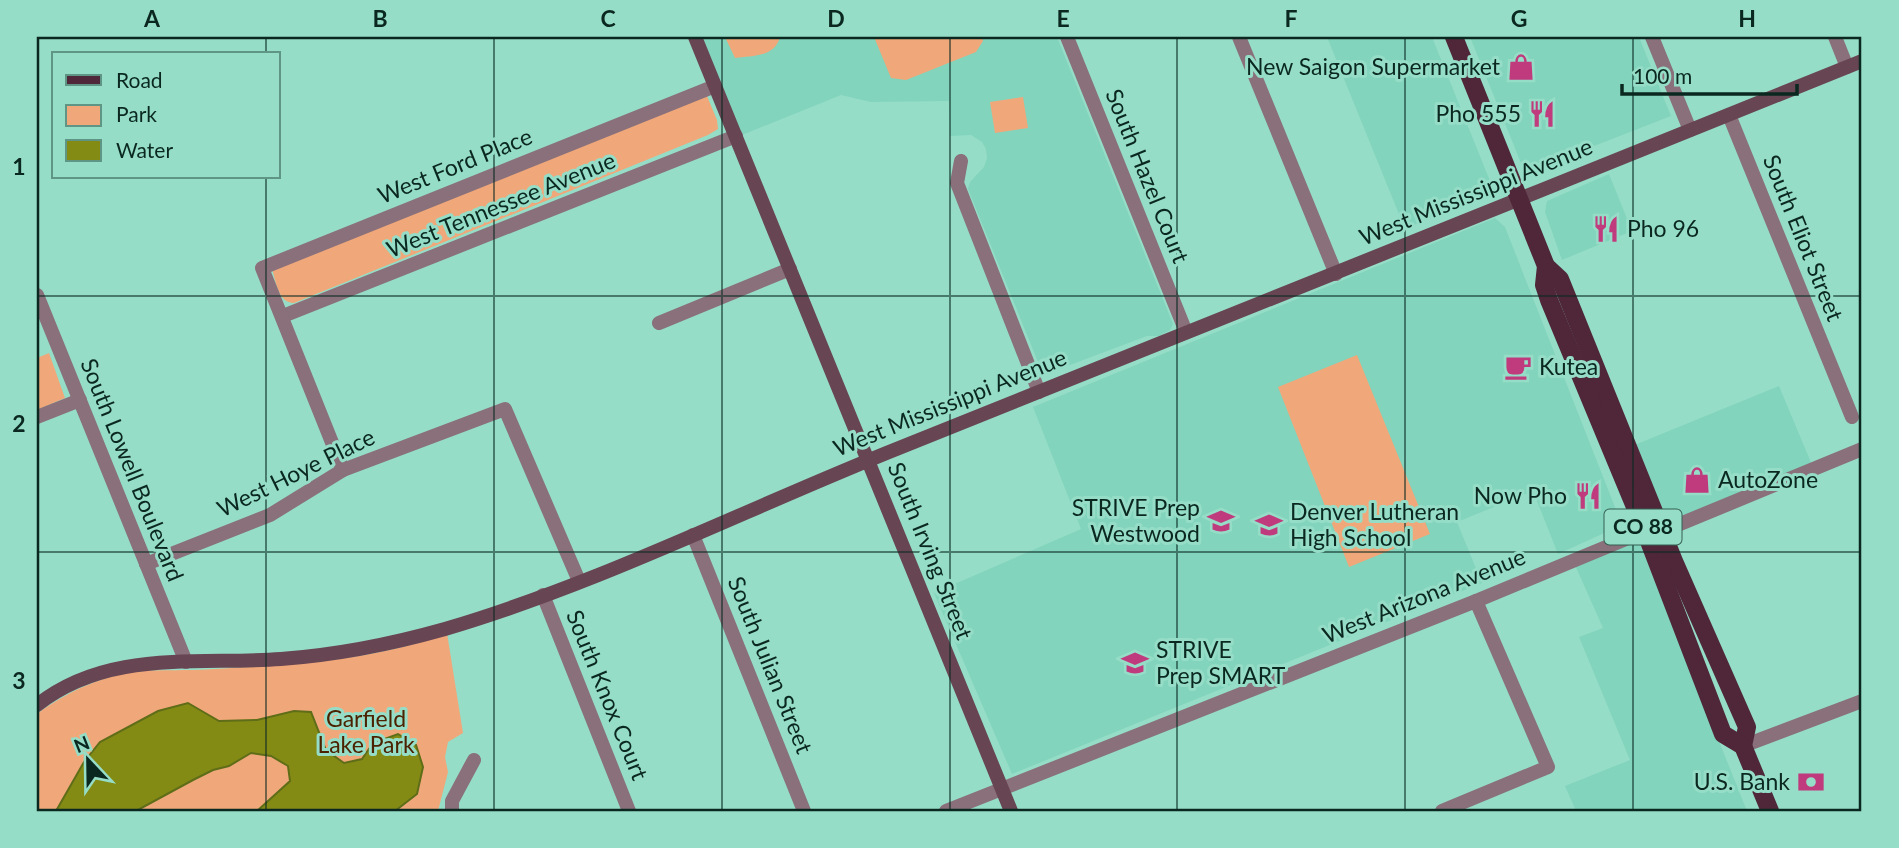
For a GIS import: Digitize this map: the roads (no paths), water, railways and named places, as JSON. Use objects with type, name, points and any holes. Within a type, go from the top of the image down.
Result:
[{"type":"main road","name":"CO 88","points":[[1454,37],[1546,266],[1544,285],[1549,300],[1654,531],[1723,734],[1742,747],[1769,811]]},
{"type":"street","name":"South Irving Street","points":[[695,37],[1012,811]]},
{"type":"street","name":"South Hazel Court","points":[[1068,37],[1186,332]]},
{"type":"street","points":[[1239,37],[1336,274]]},
{"type":"street","points":[[1652,37],[1690,130]]},
{"type":"street","points":[[1835,37],[1847,67]]},
{"type":"street","name":"West Mississippi Avenue","points":[[37,705],[74,681],[97,672],[146,664],[266,660],[339,652],[442,630],[543,595],[693,535],[868,460],[1862,61]]},
{"type":"street","name":"West Ford Place","points":[[283,316],[262,268],[715,86]]},
{"type":"street","name":"South Eliot Street","points":[[1729,115],[1852,417]]},
{"type":"street","name":"West Tennessee Avenue","points":[[283,316],[736,136]]},
{"type":"street","points":[[961,161],[957,183],[1039,392]]},
{"type":"street","points":[[659,323],[790,269]]},
{"type":"street","name":"South Lowell Boulevard","points":[[37,295],[186,662]]},
{"type":"street","points":[[283,316],[344,470]]},
{"type":"street","points":[[37,417],[80,400]]},
{"type":"street","name":"West Hoye Place","points":[[146,564],[270,516],[344,470],[505,409]]},
{"type":"street","name":"South Knox Court","points":[[505,409],[579,581]]},
{"type":"street","name":"West Arizona Avenue","points":[[946,811],[1862,449]]},
{"type":"street","name":"South Julian Street","points":[[693,535],[804,811]]},
{"type":"street","name":"South Knox Court","points":[[543,595],[629,811]]},
{"type":"street","points":[[1442,811],[1548,767],[1476,601]]},
{"type":"street","points":[[1742,747],[1862,701]]},
{"type":"street","points":[[452,811],[452,801],[474,760]]},
{"type":"water","points":[[188,703],[219,721],[257,720],[294,711],[311,712],[326,750],[344,763],[362,759],[373,743],[398,734],[416,745],[423,767],[417,794],[395,811],[257,811],[290,781],[288,766],[271,756],[251,753],[136,811],[56,811],[84,762],[100,742],[158,711]]},
{"type":"place","name":"New Saigon Supermarket","points":[[1521,67]]},
{"type":"place","name":"Pho 555","points":[[1542,114]]},
{"type":"place","name":"Pho 96","points":[[1606,229]]},
{"type":"place","name":"Kutea","points":[[1518,367]]},
{"type":"place","name":"AutoZone","points":[[1697,480]]},
{"type":"place","name":"Now Pho","points":[[1588,496]]},
{"type":"place","name":"STRIVE Prep Westwood","points":[[1221,521]]},
{"type":"place","name":"Denver Lutheran High School","points":[[1269,525]]},
{"type":"place","name":"STRIVE Prep SMART","points":[[1135,663]]},
{"type":"place","name":"U.S. Bank","points":[[1811,782]]},
{"type":"park label","name":"Garfield Lake Park","points":[[366,732]]}]
